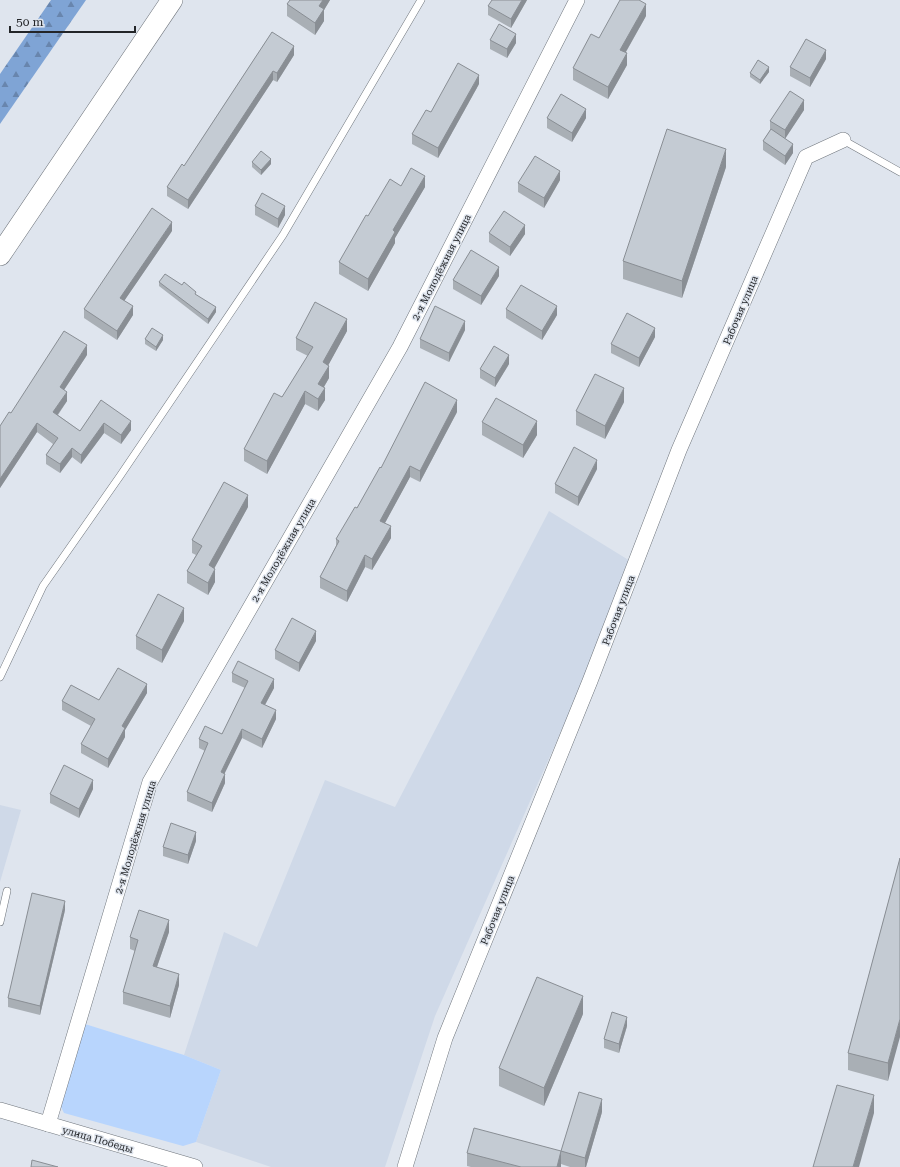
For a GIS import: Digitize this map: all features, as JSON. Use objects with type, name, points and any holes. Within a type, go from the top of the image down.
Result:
[{"type":"main road","points":[[0,254],[172,0]]},
{"type":"street","name":"2-я Молодёжная улица","points":[[48,1124],[150,782],[400,347],[577,0]]},
{"type":"street","name":"Рабочая улица","points":[[405,1167],[445,1038],[590,681],[680,450],[806,157],[844,140]]},
{"type":"street","name":"улица Победы","points":[[0,1110],[195,1167]]},
{"type":"lane","points":[[0,676],[43,586],[120,476],[283,235],[421,0]]},
{"type":"lane","name":"Рабочая улица","points":[[844,140],[900,172]]},
{"type":"lane","points":[[0,922],[7,891]]},
{"type":"shaded area","points":[[549,511],[635,564],[435,1016],[385,1167],[271,1167],[196,1142],[221,1070],[184,1055],[224,932],[257,947],[325,780],[395,807]]},
{"type":"shaded area","points":[[0,805],[21,810],[0,882]]},
{"type":"shaded area","points":[[85,1024],[184,1055],[221,1070],[196,1142],[183,1146],[64,1113],[60,1105]]},
{"type":"green space","points":[[51,0],[86,0],[0,124],[0,74]]},
{"type":"building","points":[[290,0],[323,0],[319,6],[324,9],[315,23],[287,4]]},
{"type":"building","points":[[492,0],[522,0],[511,19],[488,6]]},
{"type":"building","points":[[620,0],[639,0],[646,4],[620,50],[627,53],[608,87],[573,68],[591,34],[599,38]]},
{"type":"building","points":[[499,24],[516,34],[507,49],[490,40]]},
{"type":"building","points":[[272,32],[294,46],[277,73],[273,71],[188,200],[167,187],[182,164],[184,166]]},
{"type":"building","points":[[806,39],[826,50],[810,78],[790,67]]},
{"type":"building","points":[[758,60],[769,67],[760,80],[750,73]]},
{"type":"building","points":[[458,63],[479,75],[438,148],[412,134],[426,110],[431,112]]},
{"type":"building","points":[[790,91],[804,100],[785,130],[770,121]]},
{"type":"building","points":[[561,94],[586,109],[572,133],[547,118]]},
{"type":"building","points":[[667,129],[726,149],[682,281],[623,261]]},
{"type":"building","points":[[771,129],[793,144],[785,156],[763,141]]},
{"type":"building","points":[[261,151],[271,159],[261,170],[252,162]]},
{"type":"building","points":[[535,156],[560,171],[544,198],[518,183]]},
{"type":"building","points":[[411,168],[425,176],[393,230],[395,232],[368,279],[339,262],[366,215],[368,216],[390,179],[401,186]]},
{"type":"building","points":[[262,193],[285,206],[278,219],[255,206]]},
{"type":"building","points":[[152,208],[172,222],[120,298],[133,306],[117,331],[84,309]]},
{"type":"building","points":[[504,211],[525,225],[510,247],[489,233]]},
{"type":"building","points":[[471,250],[499,267],[481,296],[453,280]]},
{"type":"building","points":[[165,274],[182,285],[184,282],[196,292],[195,294],[216,307],[208,319],[159,282]]},
{"type":"building","points":[[521,285],[557,306],[542,331],[506,309]]},
{"type":"building","points":[[315,302],[347,319],[323,362],[329,366],[318,384],[325,388],[318,399],[305,391],[267,461],[244,449],[274,393],[282,397],[313,347],[296,338]]},
{"type":"building","points":[[435,306],[465,321],[449,353],[420,339]]},
{"type":"building","points":[[627,313],[655,328],[639,358],[611,344]]},
{"type":"building","points":[[152,328],[163,335],[156,347],[145,339]]},
{"type":"building","points":[[64,331],[87,345],[60,387],[67,392],[53,412],[80,431],[101,400],[131,421],[121,435],[104,423],[81,455],[72,448],[60,464],[46,455],[58,438],[37,423],[0,479],[0,426],[9,412],[11,413]]},
{"type":"building","points":[[494,346],[509,355],[495,378],[480,369]]},
{"type":"building","points":[[595,374],[624,388],[605,426],[576,411]]},
{"type":"building","points":[[425,382],[457,400],[420,471],[410,466],[380,521],[391,526],[372,559],[365,555],[347,591],[320,577],[339,541],[336,539],[355,507],[357,508],[380,467],[381,468]]},
{"type":"building","points":[[496,398],[537,421],[523,445],[482,422]]},
{"type":"building","points":[[574,447],[597,460],[578,497],[555,484]]},
{"type":"building","points":[[224,482],[248,495],[209,565],[215,569],[208,583],[187,571],[202,546],[192,540]]},
{"type":"building","points":[[158,594],[184,608],[162,650],[136,636]]},
{"type":"building","points":[[292,618],[316,631],[299,663],[275,650]]},
{"type":"building","points":[[238,661],[274,679],[261,703],[276,710],[262,739],[242,729],[221,772],[225,774],[212,803],[187,792],[208,743],[199,739],[205,726],[222,734],[248,681],[232,673]]},
{"type":"building","points":[[118,668],[147,684],[122,726],[125,728],[108,759],[81,744],[95,719],[62,701],[71,685],[99,700]]},
{"type":"building","points":[[64,765],[93,780],[79,809],[50,794]]},
{"type":"building","points":[[171,823],[196,832],[188,855],[163,847]]},
{"type":"building","points":[[900,858],[900,1019],[888,1063],[848,1053]]},
{"type":"building","points":[[32,893],[65,901],[40,1006],[8,998]]},
{"type":"building","points":[[139,910],[169,920],[153,966],[179,974],[170,1006],[123,992],[138,940],[130,937]]},
{"type":"building","points":[[537,977],[583,996],[544,1088],[499,1068]]},
{"type":"building","points":[[612,1012],[627,1017],[619,1044],[604,1039]]},
{"type":"building","points":[[837,1085],[874,1095],[853,1167],[813,1167]]},
{"type":"building","points":[[579,1092],[602,1099],[585,1158],[561,1151]]},
{"type":"building","points":[[474,1128],[561,1151],[557,1167],[521,1167],[467,1153]]},
{"type":"building","points":[[32,1160],[58,1167],[31,1167]]}]
